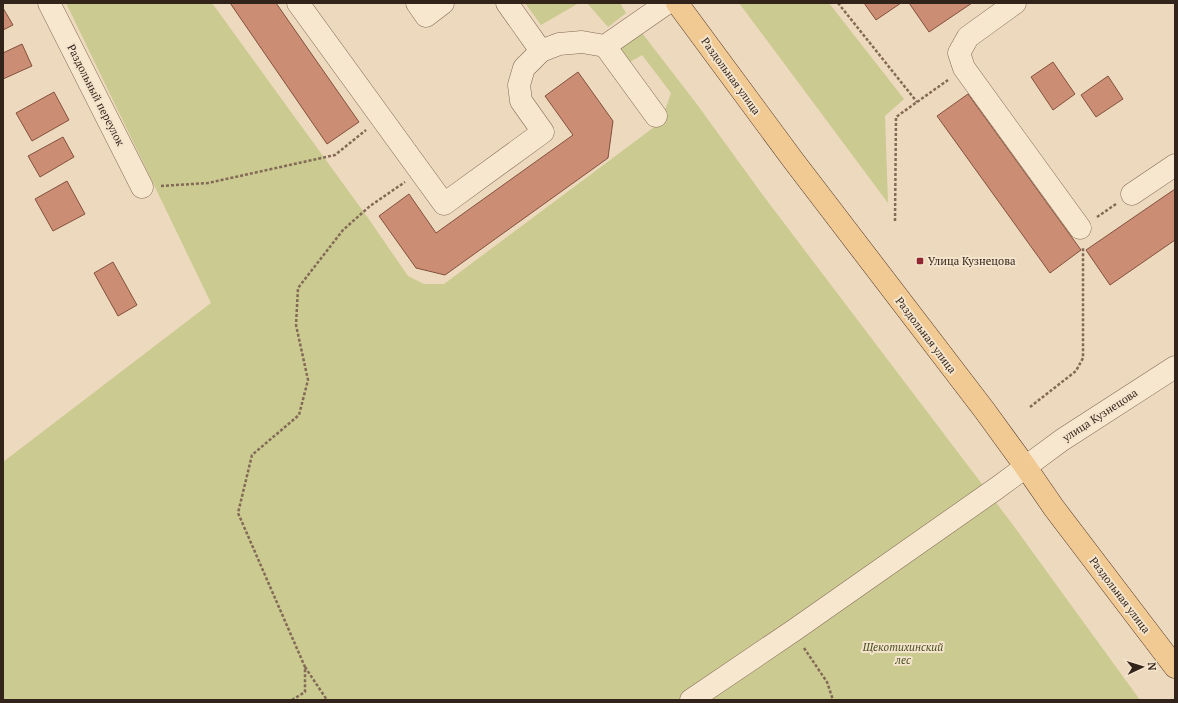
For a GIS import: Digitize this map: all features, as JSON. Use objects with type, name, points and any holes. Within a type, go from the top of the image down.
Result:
[{"type":"main road","name":"Раздольная улица","points":[[677,3],[793,160],[1026,466],[1054,508],[1174,663]]},
{"type":"street","name":"Раздольный переулок","points":[[49,3],[142,187]]},
{"type":"street","points":[[298,3],[444,204],[543,132],[521,100],[519,85],[524,68],[541,50],[559,44],[582,42],[605,46],[656,116]]},
{"type":"street","points":[[416,3],[426,16],[443,3]]},
{"type":"street","points":[[507,3],[541,50]]},
{"type":"street","points":[[605,46],[667,3]]},
{"type":"street","points":[[1015,3],[968,37],[959,53],[964,68],[1080,228]]},
{"type":"street","points":[[1132,194],[1175,165]]},
{"type":"street","name":"улица Кузнецова","points":[[691,700],[793,631],[997,488],[1062,440],[1175,367]]},
{"type":"path","points":[[838,3],[917,102]]},
{"type":"path","points":[[895,221],[896,117],[964,68]]},
{"type":"path","points":[[142,187],[208,183],[335,155],[381,118]]},
{"type":"path","points":[[327,700],[305,667],[238,513],[252,455],[299,415],[308,380],[296,325],[298,288],[343,230],[370,206],[420,172]]},
{"type":"path","points":[[1030,407],[1076,371],[1083,358],[1084,248],[1080,228],[1132,194]]},
{"type":"path","points":[[793,631],[827,682],[833,700]]},
{"type":"path","points":[[292,700],[305,692],[305,667]]},
{"type":"green space","name":"Щекотихинский лес","points":[[66,3],[212,3],[368,218],[408,276],[424,284],[444,284],[661,122],[671,93],[642,55],[630,62],[618,48],[642,33],[1013,525],[1140,700],[3,700],[3,462],[211,303]]},
{"type":"green space","points":[[525,3],[579,3],[541,25]]},
{"type":"green space","points":[[587,3],[620,3],[626,13],[608,27]]},
{"type":"green space","points":[[739,3],[829,3],[904,99],[885,116],[888,203]]},
{"type":"building","points":[[230,3],[276,3],[359,122],[327,144]]},
{"type":"building","points":[[864,3],[901,3],[876,20]]},
{"type":"building","points":[[909,3],[972,3],[929,32]]},
{"type":"building","points":[[3,8],[13,25],[3,30]]},
{"type":"building","points":[[22,44],[32,66],[3,79],[3,53]]},
{"type":"building","points":[[1053,62],[1075,94],[1053,110],[1031,77]]},
{"type":"building","points":[[578,72],[613,121],[608,158],[445,275],[416,268],[379,216],[409,194],[436,233],[573,135],[545,96]]},
{"type":"building","points":[[1108,76],[1123,99],[1096,117],[1081,95]]},
{"type":"building","points":[[54,92],[69,120],[32,141],[16,113]]},
{"type":"building","points":[[968,94],[1081,250],[1050,273],[937,116]]},
{"type":"building","points":[[63,137],[74,157],[40,177],[28,156]]},
{"type":"building","points":[[67,181],[85,214],[53,231],[35,199]]},
{"type":"building","points":[[1175,189],[1175,240],[1110,285],[1086,250]]},
{"type":"building","points":[[113,262],[137,305],[118,316],[94,273]]},
{"type":"place","name":"Улица Кузнецова","points":[[920,261]]}]
